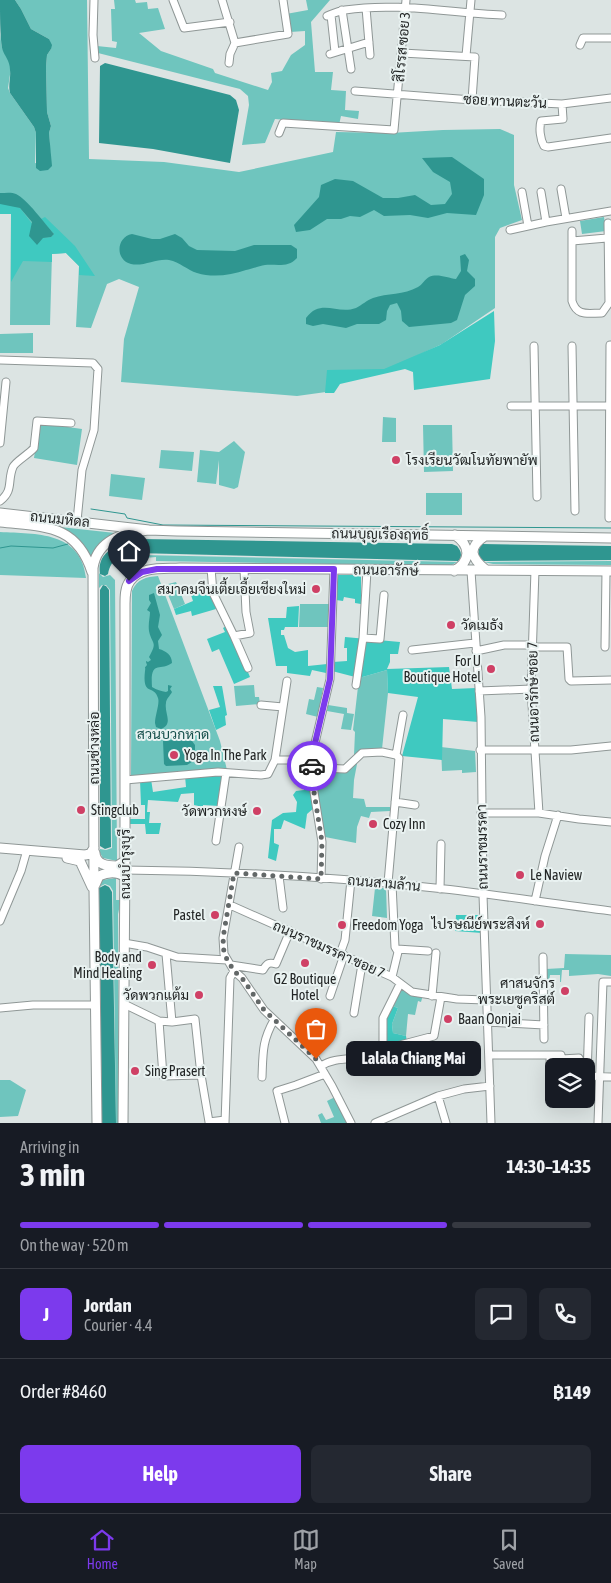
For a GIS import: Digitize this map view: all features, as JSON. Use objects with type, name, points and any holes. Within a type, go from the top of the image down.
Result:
[{"type":"main road","name":"ถนนมหิดล","points":[[0,513],[149,530]]},
{"type":"main road","name":"ถนนมหิดล","points":[[0,522],[58,530],[68,536],[86,556],[93,577]]},
{"type":"main road","name":"ถนนบุญเรืองฤทธิ์","points":[[149,530],[611,538]]},
{"type":"main road","name":"ถนนช่างหล่อ","points":[[97,1123],[94,890],[94,561],[105,544],[123,534],[149,530]]},
{"type":"main road","points":[[454,571],[460,568],[467,556],[465,544],[455,535]]},
{"type":"main road","points":[[485,536],[476,543],[473,549],[473,556],[475,561],[486,570]]},
{"type":"main road","name":"ถนนอารักษ์","points":[[124,604],[129,581],[142,572],[157,569],[608,571]]},
{"type":"main road","name":"ถนนบำรุงบุรี","points":[[124,604],[124,1123]]},
{"type":"main road","points":[[0,848],[85,855],[90,854],[94,848]]},
{"type":"main road","points":[[94,848],[95,857],[99,862],[125,869]]},
{"type":"main road","points":[[43,851],[52,856],[80,861],[94,890]]},
{"type":"main road","points":[[94,890],[99,876],[104,873],[118,873],[125,869]]},
{"type":"street","points":[[94,0],[93,35],[95,58]]},
{"type":"street","points":[[173,0],[184,28],[230,22]]},
{"type":"street","points":[[222,0],[235,43],[230,54],[229,63]]},
{"type":"street","points":[[235,43],[288,34],[283,0]]},
{"type":"street","name":"สิโรรส ซอย 3","points":[[280,133],[283,123],[394,130],[406,0]]},
{"type":"street","points":[[466,56],[471,0]]},
{"type":"street","points":[[366,8],[370,55]]},
{"type":"street","points":[[369,42],[333,53],[329,16],[342,10],[366,8],[406,8],[502,15]]},
{"type":"street","points":[[342,10],[351,70]]},
{"type":"street","points":[[580,45],[583,38],[611,38]]},
{"type":"street","points":[[402,53],[475,57],[472,100]]},
{"type":"street","name":"ซอย ทานตะวัน","points":[[355,91],[472,100],[562,104],[611,98]]},
{"type":"street","points":[[562,104],[563,119],[541,121],[541,141],[544,146],[611,138]]},
{"type":"street","points":[[561,189],[566,218]]},
{"type":"street","points":[[522,192],[528,226]]},
{"type":"street","points":[[541,192],[546,222]]},
{"type":"street","points":[[510,230],[611,211]]},
{"type":"street","points":[[572,231],[572,301],[574,308],[582,313],[602,313],[610,303],[608,223]]},
{"type":"street","points":[[572,241],[607,238]]},
{"type":"street","points":[[609,518],[610,345]]},
{"type":"street","points":[[534,346],[537,497]]},
{"type":"street","points":[[572,346],[574,511]]},
{"type":"street","points":[[0,360],[93,363],[98,369],[94,430],[82,470],[77,521]]},
{"type":"street","points":[[0,443],[2,401],[6,382]]},
{"type":"street","points":[[511,406],[611,406]]},
{"type":"street","points":[[0,500],[6,496],[10,486],[13,466],[34,448],[37,421],[71,423]]},
{"type":"street","points":[[211,568],[213,593],[248,668]]},
{"type":"street","points":[[234,636],[250,633],[246,612],[244,568]]},
{"type":"street","points":[[321,879],[322,842],[311,760],[330,679],[334,569]]},
{"type":"street","points":[[356,685],[363,638],[367,570]]},
{"type":"street","name":"ถนนอารักษ์ ซอย 7","points":[[535,570],[531,689],[539,813]]},
{"type":"street","name":"ถนนราชมรรคา","points":[[471,571],[475,647],[480,691],[483,894],[491,1123]]},
{"type":"street","points":[[605,647],[608,571]]},
{"type":"street","points":[[363,638],[380,639],[384,594]]},
{"type":"street","points":[[412,650],[504,645],[566,647],[569,679],[571,681],[611,680]]},
{"type":"street","points":[[125,780],[202,773],[268,774],[275,760],[287,681]]},
{"type":"street","points":[[480,691],[531,689]]},
{"type":"street","points":[[261,705],[283,707]]},
{"type":"street","points":[[392,976],[397,949],[395,947],[390,884],[398,758],[396,755],[403,715]]},
{"type":"street","points":[[480,750],[571,750],[611,746]]},
{"type":"street","points":[[275,760],[311,760],[319,768],[345,769],[362,753],[382,752],[396,755]]},
{"type":"street","points":[[216,841],[226,773]]},
{"type":"street","points":[[395,802],[415,805]]},
{"type":"street","points":[[481,813],[539,813],[611,822]]},
{"type":"street","points":[[535,902],[545,856],[558,815]]},
{"type":"street","points":[[440,889],[441,844]]},
{"type":"street","points":[[239,847],[223,938],[224,954],[264,1010],[316,1059],[351,1123]]},
{"type":"street","points":[[0,921],[21,871],[27,850]]},
{"type":"street","name":"ถนนสามล้าน","points":[[125,869],[351,880],[483,894],[611,911]]},
{"type":"street","points":[[279,876],[283,908]]},
{"type":"street","points":[[330,996],[345,940],[351,880]]},
{"type":"street","name":"ถนนราชมรรคา ซอย 7","points":[[230,905],[392,976],[412,992],[441,997],[486,1000]]},
{"type":"street","points":[[124,943],[147,947],[177,957],[263,970],[269,962],[276,964],[290,932]]},
{"type":"street","points":[[397,949],[428,951]]},
{"type":"street","points":[[432,996],[436,953]]},
{"type":"street","points":[[166,954],[172,1022]]},
{"type":"street","points":[[543,957],[544,1039]]},
{"type":"street","points":[[354,1013],[362,964]]},
{"type":"street","points":[[124,1004],[159,1021],[172,1022],[195,1019],[201,1075],[209,1122],[225,1122],[231,965]]},
{"type":"street","points":[[598,1123],[603,982],[611,982]]},
{"type":"street","points":[[381,1050],[383,1046],[383,1018],[400,984]]},
{"type":"street","points":[[321,1066],[332,1061],[367,1057],[381,1050],[434,1036],[441,997]]},
{"type":"street","points":[[0,1008],[32,1005],[95,1005]]},
{"type":"street","points":[[587,1058],[588,1017]]},
{"type":"street","points":[[262,1077],[263,1046],[268,1030],[274,1020]]},
{"type":"street","points":[[159,1021],[163,1076],[201,1075]]},
{"type":"street","points":[[487,1022],[544,1025]]},
{"type":"street","points":[[488,1055],[560,1055],[561,1058]]},
{"type":"street","points":[[286,1123],[276,1091],[325,1074]]},
{"type":"street","points":[[595,1076],[611,1076]]},
{"type":"street","points":[[375,1123],[438,1096],[459,1090],[490,1086]]},
{"type":"street","points":[[438,1096],[446,1123]]},
{"type":"green space","points":[[15,0],[87,0],[89,159],[164,162],[239,172],[333,152],[336,132],[390,133],[500,129],[514,135],[514,185],[522,220],[500,228],[495,237],[495,308],[442,344],[384,371],[347,374],[326,392],[297,396],[121,382],[124,339],[139,287],[119,279],[107,284],[91,328],[76,327],[79,266],[66,253],[52,254],[50,325],[10,325],[11,214],[0,214],[0,34],[2,48],[8,57],[11,68],[8,88],[36,133],[35,163],[51,166],[49,133],[51,126],[47,112],[46,67],[47,55],[51,49],[49,39],[31,29]]},
{"type":"green space","points":[[114,0],[135,0],[136,3],[147,2],[148,9],[158,8],[165,29],[139,33],[161,51],[213,69],[215,73],[268,90],[272,82],[271,73],[282,71],[291,55],[305,45],[305,31],[290,32],[286,14],[308,10],[306,0],[330,0],[311,22],[315,72],[333,72],[331,90],[346,91],[345,110],[359,111],[358,119],[341,116],[339,125],[275,119],[265,143],[242,145],[249,105],[248,96],[240,89],[98,53],[97,46],[116,48],[117,42],[112,41],[111,9],[115,9]]},
{"type":"green space","points":[[604,217],[606,231],[582,234],[580,221]]},
{"type":"green space","points":[[33,333],[33,353],[0,353],[0,334]]},
{"type":"green space","points":[[383,417],[396,418],[396,442],[382,442]]},
{"type":"green space","points":[[39,423],[82,429],[77,465],[34,458]]},
{"type":"green space","points":[[423,425],[452,425],[453,471],[424,472]]},
{"type":"green space","points":[[234,441],[245,452],[238,487],[234,489],[219,485],[219,460],[216,484],[197,482],[200,450],[219,452]]},
{"type":"green space","points":[[161,450],[194,452],[192,471],[159,468]]},
{"type":"green space","points":[[111,474],[145,478],[142,500],[109,496]]},
{"type":"green space","points":[[426,493],[462,493],[462,515],[426,515]]},
{"type":"green space","points":[[60,527],[115,533],[100,544],[90,560],[70,535]]},
{"type":"green space","points":[[0,532],[42,535],[66,543],[76,551],[86,578],[0,575]]},
{"type":"green space","points":[[131,556],[457,562],[450,566],[156,561],[156,557],[133,559],[125,563],[123,560]]},
{"type":"green space","points":[[611,561],[611,565],[493,564],[484,562]]},
{"type":"green space","points":[[99,573],[103,577],[110,575],[115,580],[117,861],[103,858],[100,853],[100,849],[112,848],[110,590],[106,585],[102,585],[99,588]]},
{"type":"green space","name":"สวนบวกหาด","points":[[158,576],[220,741],[227,770],[131,778],[132,591],[142,579]]},
{"type":"green space","points":[[176,582],[185,604],[174,609],[164,585]]},
{"type":"green space","points":[[300,604],[330,604],[329,627],[299,627]]},
{"type":"green space","points":[[387,670],[388,693],[382,749],[354,755],[355,732],[353,730],[359,678]]},
{"type":"green space","points":[[254,685],[255,697],[259,697],[260,704],[236,706],[234,686]]},
{"type":"green space","points":[[317,687],[323,688],[318,717],[306,714],[309,699],[314,700]]},
{"type":"green space","points":[[328,705],[347,708],[347,713],[354,714],[351,730],[341,729],[344,714],[327,711]]},
{"type":"green space","points":[[441,747],[475,751],[476,772],[462,773],[462,770],[442,771]]},
{"type":"green space","points":[[354,763],[357,764],[353,798],[364,799],[366,807],[390,807],[390,811],[371,812],[369,818],[361,816],[357,827],[356,843],[325,837],[316,786],[316,769],[339,770]]},
{"type":"green space","points":[[116,878],[116,900],[121,900],[118,914],[119,1123],[116,1123],[113,891],[110,886],[105,884],[99,887],[102,880]]},
{"type":"green space","points":[[375,888],[386,888],[387,918],[372,916]]},
{"type":"green space","points":[[565,954],[611,955],[611,976],[598,974],[569,976],[569,970],[562,970],[561,982],[560,975],[550,975],[549,981],[546,979],[546,969],[564,968]]},
{"type":"green space","points":[[400,988],[423,995],[421,1002],[418,1001],[415,1015],[408,1014],[406,1036],[393,1033],[392,1024],[398,1008],[392,1006]]},
{"type":"green space","points":[[0,1080],[10,1080],[26,1090],[18,1116],[0,1117]]},
{"type":"green space","points":[[335,1097],[347,1123],[321,1123],[318,1115],[322,1113],[326,1120],[334,1117],[327,1101]]},
{"type":"shaded area","points":[[0,0],[15,0],[31,29],[49,39],[52,45],[47,55],[46,67],[47,112],[51,126],[49,133],[52,166],[48,170],[40,171],[36,168],[36,133],[34,127],[10,93],[10,67],[1,43]]},
{"type":"shaded area","points":[[105,63],[230,95],[236,100],[239,110],[230,163],[153,149],[99,143],[100,66]]},
{"type":"shaded area","points":[[452,157],[484,179],[484,195],[476,215],[447,213],[428,218],[410,215],[384,216],[374,210],[360,217],[350,216],[341,219],[327,219],[310,230],[296,232],[294,225],[319,197],[321,185],[335,179],[353,181],[383,198],[415,195],[431,205],[445,204],[452,194],[450,182],[433,172],[422,158]]},
{"type":"shaded area","points":[[0,193],[13,193],[20,197],[54,234],[51,237],[43,238],[37,245],[29,236],[32,222],[20,208],[0,204]]},
{"type":"shaded area","points":[[3,203],[20,208],[43,238],[51,237],[54,234],[41,219],[45,217],[75,246],[95,276],[79,275],[79,266],[66,253],[52,254],[52,262],[23,261],[11,282],[11,214],[0,214],[0,204]]},
{"type":"shaded area","points":[[132,234],[160,239],[175,234],[197,250],[235,251],[254,245],[291,245],[297,249],[297,258],[290,263],[282,265],[265,265],[222,275],[203,275],[169,260],[136,265],[126,262],[120,254],[120,244],[123,239]]},
{"type":"shaded area","points":[[465,254],[469,260],[467,271],[475,279],[475,286],[465,295],[457,320],[451,323],[409,327],[402,321],[401,311],[397,303],[390,305],[386,320],[379,324],[357,324],[346,328],[323,324],[313,326],[306,324],[306,318],[317,309],[349,310],[356,308],[373,298],[413,290],[432,276],[456,279],[461,271],[460,256]]},
{"type":"shaded area","points":[[494,311],[495,341],[490,379],[414,390],[413,372],[405,369],[340,384],[334,393],[325,393],[327,370],[384,369],[440,345]]},
{"type":"shaded area","points":[[141,539],[452,544],[457,546],[461,555],[458,561],[136,553],[117,559],[111,564],[108,574],[105,576],[100,574],[102,559],[106,553],[126,542]]},
{"type":"shaded area","points":[[482,544],[611,546],[611,560],[484,561],[478,558],[479,549]]},
{"type":"shaded area","points":[[338,575],[361,575],[361,604],[355,603],[355,599],[344,597],[343,601],[336,600]]},
{"type":"shaded area","points":[[103,585],[109,590],[111,847],[105,849],[100,846],[100,590]]},
{"type":"shaded area","points":[[210,586],[216,609],[192,616],[191,611],[176,615],[174,609],[193,601],[189,589]]},
{"type":"shaded area","points":[[154,593],[160,615],[158,627],[162,635],[158,641],[159,649],[168,654],[172,663],[154,669],[152,678],[152,687],[159,690],[166,692],[168,691],[168,685],[172,686],[170,689],[172,692],[166,703],[168,721],[165,727],[161,729],[156,727],[155,723],[158,698],[145,684],[146,661],[151,660],[149,657],[154,645],[149,631],[150,612],[147,610],[151,603],[149,595]]},
{"type":"shaded area","points":[[299,606],[298,627],[285,627],[284,630],[281,630],[281,635],[284,635],[288,648],[295,652],[308,650],[308,666],[327,664],[326,673],[312,670],[310,676],[287,673],[287,666],[276,666],[268,618],[286,618],[287,607]]},
{"type":"shaded area","points":[[228,625],[250,677],[234,684],[219,649],[212,652],[207,639],[225,632],[223,628]]},
{"type":"shaded area","points":[[345,637],[400,642],[398,654],[390,654],[390,662],[387,669],[449,667],[452,689],[476,688],[478,722],[443,719],[442,760],[402,756],[418,697],[388,693],[387,670],[359,678],[332,671],[333,662],[347,661],[347,648],[344,648]]},
{"type":"shaded area","points":[[213,686],[222,686],[227,715],[225,716],[226,725],[216,730],[209,710],[220,707]]},
{"type":"shaded area","points":[[183,739],[192,741],[195,745],[195,760],[187,765],[166,766],[164,764],[163,741]]},
{"type":"shaded area","points":[[225,774],[219,806],[203,805],[203,807],[194,805],[194,793],[181,794],[178,802],[148,800],[147,812],[150,812],[149,823],[161,823],[159,834],[146,834],[145,824],[130,824],[130,819],[145,819],[145,805],[141,805],[140,780],[151,779],[153,792],[186,787],[185,776]]},
{"type":"shaded area","points":[[305,783],[312,783],[315,807],[307,814],[305,829],[284,820],[281,829],[274,829],[274,843],[279,845],[276,861],[268,858],[272,820],[283,813],[296,812],[297,802],[293,795],[296,791],[304,790]]},
{"type":"shaded area","points":[[105,885],[112,892],[116,1123],[102,1123],[99,888]]},
{"type":"shaded area","points":[[456,915],[482,915],[482,933],[455,931]]},
{"type":"shaded area","points":[[392,1006],[398,1008],[392,1024],[393,1033],[406,1036],[407,1042],[386,1047],[385,1019]]},
{"type":"waterway","points":[[91,509],[125,514],[127,518],[163,525],[611,528]]},
{"type":"waterway","points":[[0,548],[11,546],[53,548],[68,544]]},
{"type":"way so far","points":[[312,766],[322,842],[321,879],[234,873],[223,938],[224,954],[234,971],[242,978],[264,1010],[316,1059]]},
{"type":"place","name":"โรงเรียนวัฒโนทัยพายัพ","points":[[396,460]]},
{"type":"place","name":"สมาคมจีนเตี้ยเอี้ยเชียงใหม่","points":[[316,589]]},
{"type":"place","name":"วัดเมธัง","points":[[451,625]]},
{"type":"place","name":"For U Boutique Hotel","points":[[491,669]]},
{"type":"place","name":"Yoga In The Park","points":[[174,755]]},
{"type":"place","name":"Stingclub","points":[[81,810]]},
{"type":"place","name":"วัดพวกหงษ์","points":[[257,811]]},
{"type":"place","name":"Cozy Inn","points":[[373,824]]},
{"type":"place","name":"Le Naview","points":[[520,875]]},
{"type":"place","name":"Pastel","points":[[215,915]]},
{"type":"place","name":"ไปรษณีย์พระสิงห์","points":[[540,924]]},
{"type":"place","name":"Freedom Yoga","points":[[342,925]]},
{"type":"place","name":"G2 Boutique Hotel","points":[[305,963]]},
{"type":"place","name":"Body and Mind Healing","points":[[152,965]]},
{"type":"place","name":"ศาสนจักร พระเยซูคริสต์","points":[[565,991]]},
{"type":"place","name":"วัดพวกแต้ม","points":[[199,995]]},
{"type":"place","name":"Baan Oonjai","points":[[448,1019]]},
{"type":"place","name":"Lalala Chiang Mai","points":[[316,1059]]},
{"type":"place","name":"Sing Prasert","points":[[135,1071]]},
{"type":"route","points":[[129,581],[135,575],[142,572],[157,569],[334,569],[330,679],[311,760],[312,766]]}]
